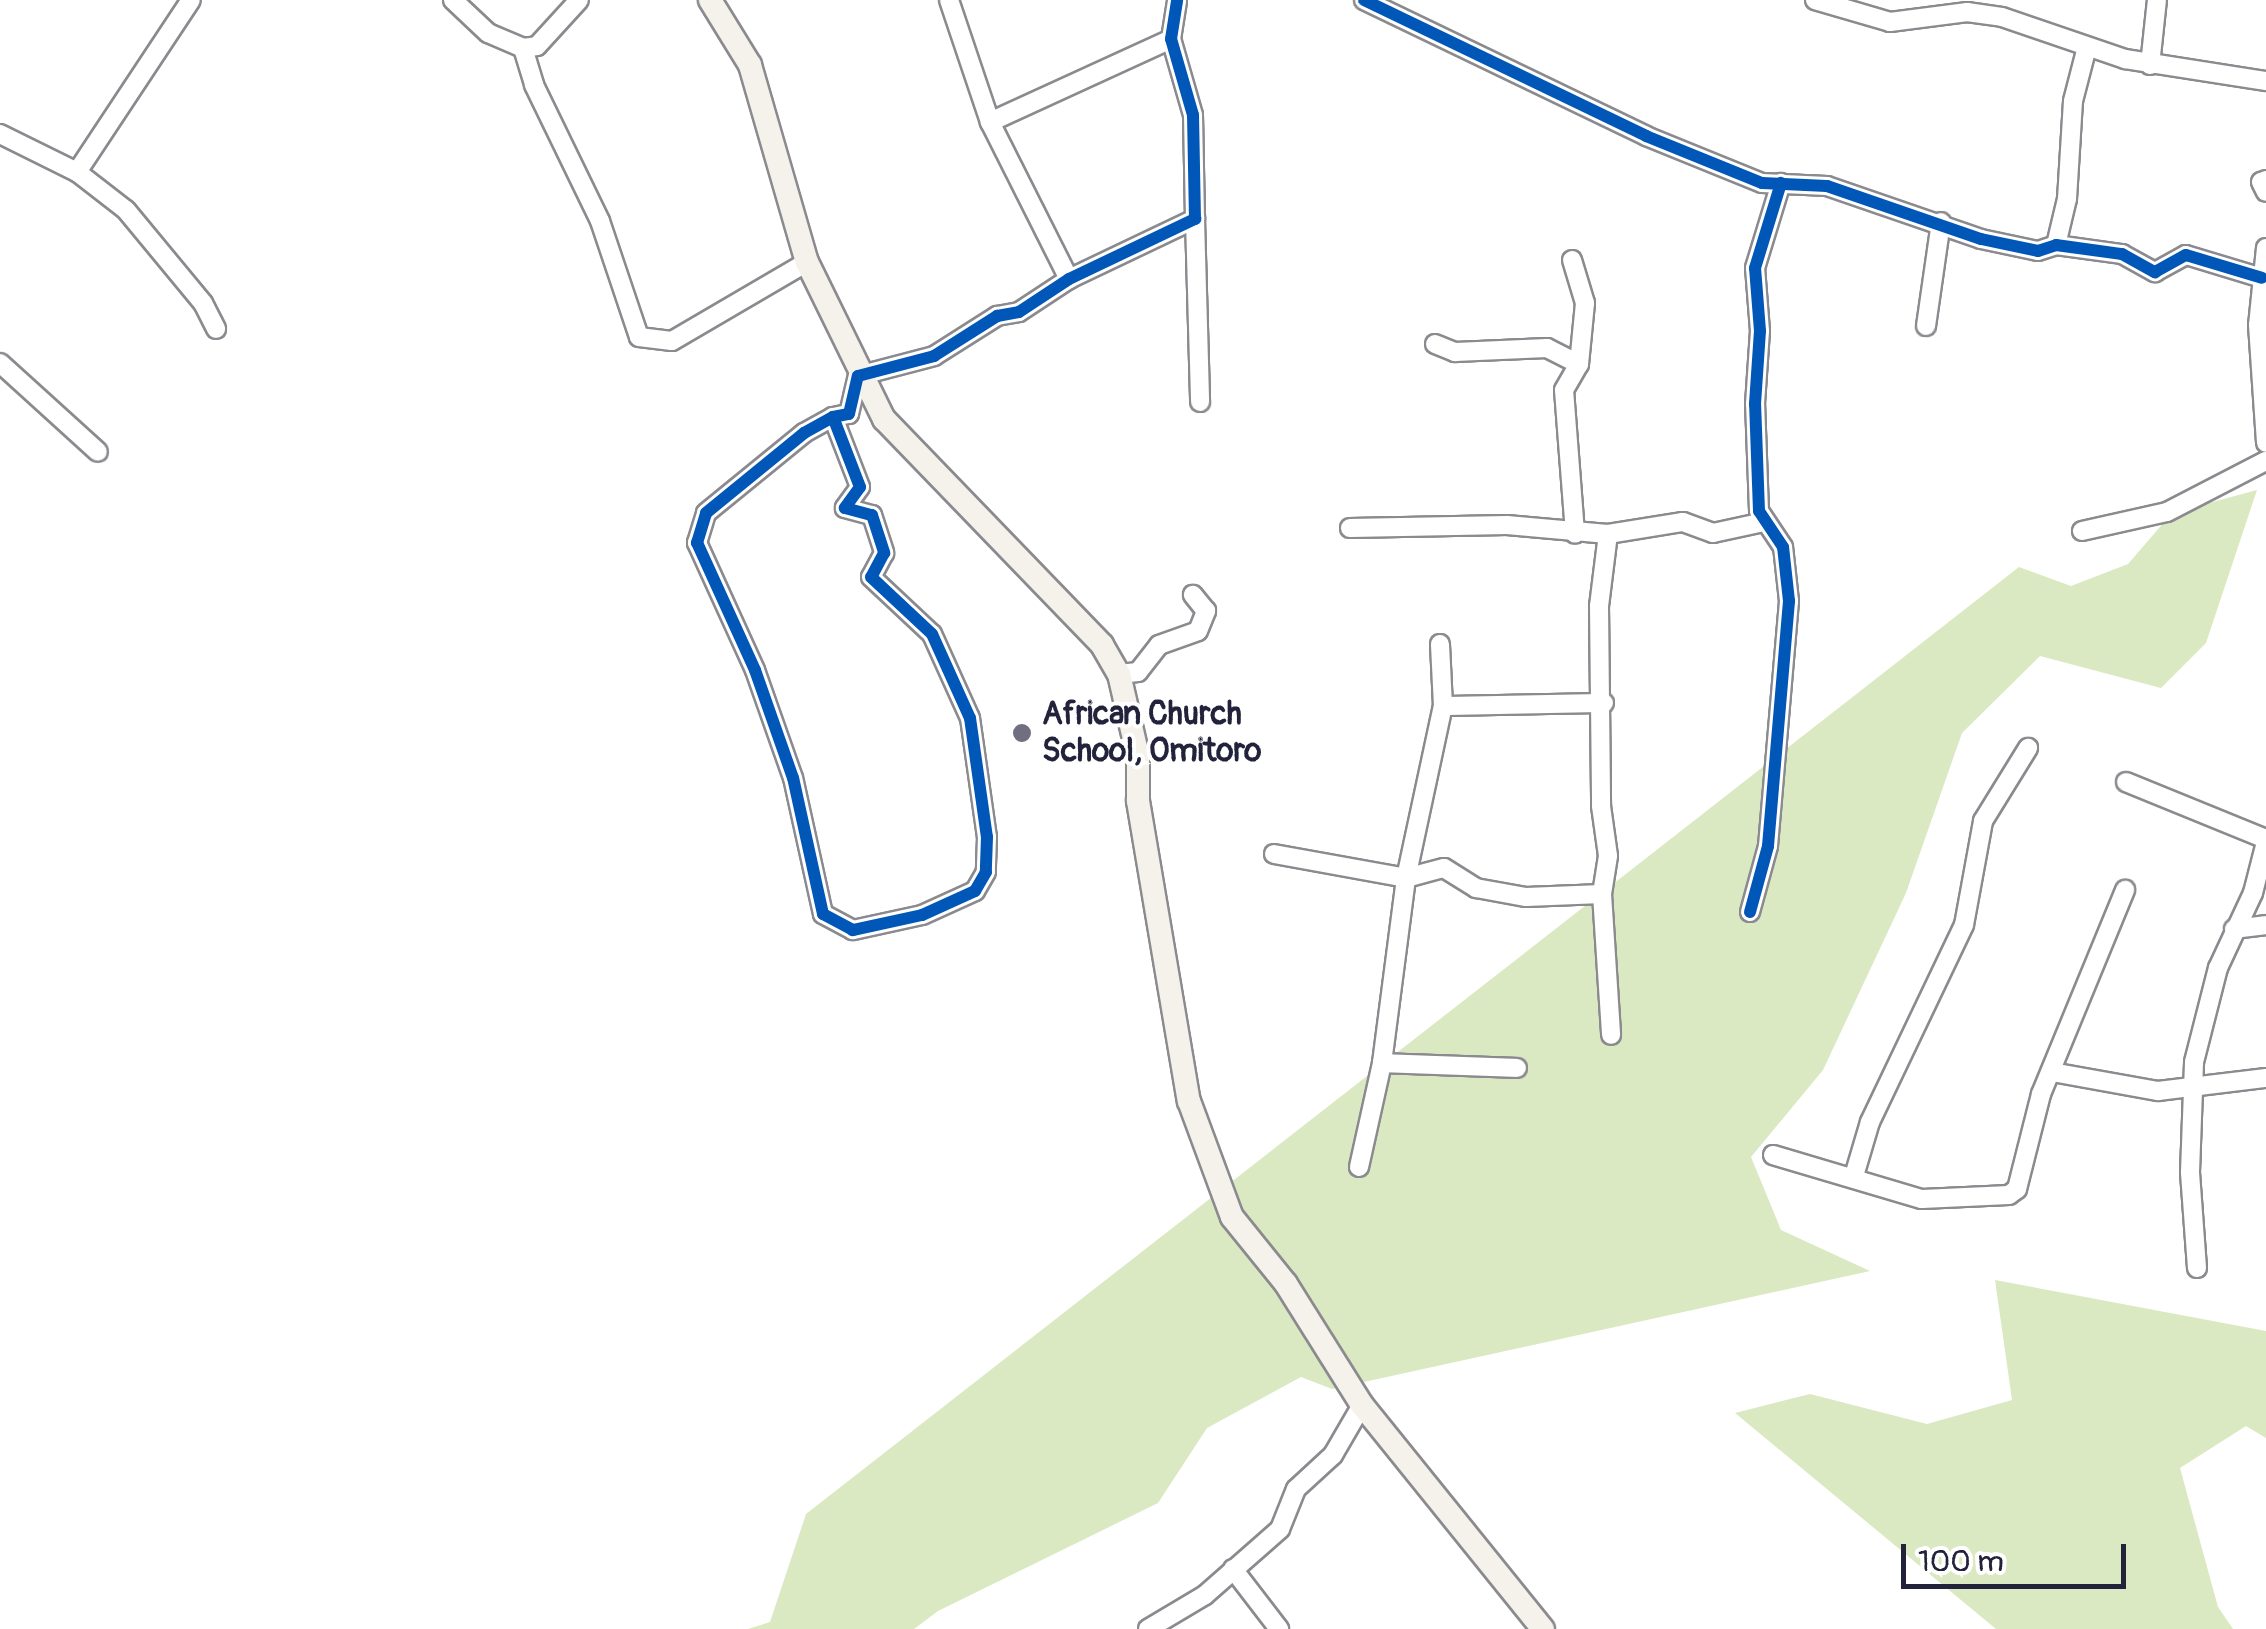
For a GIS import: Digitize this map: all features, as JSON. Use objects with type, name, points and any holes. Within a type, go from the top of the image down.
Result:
[{"type":"main road","points":[[710,0],[750,65],[806,262],[858,376],[894,431],[1102,644],[1119,674],[1201,1143],[1232,1217],[1286,1284],[1362,1406],[1543,1629]]},
{"type":"street","points":[[77,172],[191,0]]},
{"type":"street","points":[[454,0],[488,32],[524,48],[537,46],[579,0]]},
{"type":"street","points":[[949,0],[990,122],[1069,279]]},
{"type":"street","points":[[1177,0],[1171,39],[1193,114],[1200,402]]},
{"type":"street","points":[[1364,0],[1646,136],[1762,183],[1827,186],[2038,251],[2056,245],[2122,254],[2155,272],[2186,255],[2262,278]]},
{"type":"street","points":[[1814,0],[1890,22],[1962,6],[2150,64],[2266,81]]},
{"type":"street","points":[[2150,64],[2157,0]]},
{"type":"street","points":[[990,122],[1171,39]]},
{"type":"street","points":[[2056,245],[2067,199],[2073,101],[2087,47]]},
{"type":"street","points":[[524,48],[534,84],[600,220],[639,337],[672,342],[806,262]]},
{"type":"street","points":[[0,134],[77,172],[126,210],[203,302],[216,329]]},
{"type":"street","points":[[2266,180],[2260,182],[2266,192]]},
{"type":"street","points":[[1750,912],[1768,846],[1789,601],[1783,546],[1764,522],[1755,268],[1781,184]]},
{"type":"street","points":[[832,417],[860,487],[846,508],[872,514],[884,554],[870,577],[932,634],[970,718],[987,837],[986,872],[975,891],[922,915],[853,930],[823,914],[793,778],[754,670],[697,542],[706,513],[832,417],[848,414],[858,376],[934,356],[1069,279],[1196,218]]},
{"type":"street","points":[[1926,326],[1941,222]]},
{"type":"street","points":[[2266,248],[2262,278],[2266,443]]},
{"type":"street","points":[[1572,260],[1584,303],[1579,364],[1564,390],[1575,534]]},
{"type":"street","points":[[1435,344],[1454,352],[1547,348],[1579,364]]},
{"type":"street","points":[[0,364],[98,452]]},
{"type":"street","points":[[2082,532],[2168,512],[2266,462]]},
{"type":"street","points":[[1350,528],[1506,525],[1608,534],[1683,522],[1712,533],[1764,522]]},
{"type":"street","points":[[1608,534],[1600,606],[1604,703],[1601,806],[1608,856],[1602,894],[1611,1035]]},
{"type":"street","points":[[1119,674],[1138,672],[1160,645],[1198,631],[1206,611],[1193,594]]},
{"type":"street","points":[[1359,1167],[1382,1063],[1406,878],[1444,706],[1440,644]]},
{"type":"street","points":[[1444,706],[1604,703]]},
{"type":"street","points":[[1854,1176],[1870,1122],[1964,925],[1983,821],[2028,748]]},
{"type":"street","points":[[2126,782],[2266,840],[2253,893],[2234,929],[2202,1025],[2193,1085],[2197,1268]]},
{"type":"street","points":[[1274,854],[1406,878],[1444,868],[1476,888],[1526,897],[1602,894]]},
{"type":"street","points":[[1773,1155],[1922,1199],[2009,1195],[2017,1188],[2023,1150],[2125,890]]},
{"type":"street","points":[[2234,929],[2266,925]]},
{"type":"street","points":[[1382,1063],[1517,1068]]},
{"type":"street","points":[[2052,1072],[2124,1088],[2266,1078]]},
{"type":"street","points":[[1148,1629],[1206,1595],[1280,1528],[1296,1489],[1333,1455],[1362,1406]]},
{"type":"street","points":[[1233,1569],[1278,1629]]},
{"type":"green space","points":[[2257,490],[2206,643],[2161,688],[2040,656],[1962,733],[1906,893],[1823,1070],[1751,1157],[1781,1230],[1870,1271],[1332,1389],[1301,1377],[1207,1428],[1158,1503],[938,1611],[914,1629],[748,1629],[770,1622],[806,1514],[2019,567],[2071,586],[2128,564],[2172,513]]},
{"type":"green space","points":[[1995,1280],[2266,1331],[2266,1438],[2246,1426],[2180,1468],[2218,1607],[2233,1629],[1996,1629],[1735,1413],[1810,1394],[1927,1424],[2012,1400]]},
{"type":"cycle path","points":[[833,417],[860,487],[845,508],[872,515],[884,553],[871,577],[932,634],[970,718],[987,837],[986,872],[975,891],[922,915],[853,930],[823,914],[793,778],[755,670],[697,543],[706,513],[804,433],[833,417],[849,414],[858,376],[934,356],[997,316],[1019,312],[1069,279],[1195,219],[1193,115],[1171,39],[1177,0]]},
{"type":"cycle path","points":[[1364,0],[1646,136],[1762,183],[1827,186],[1981,239],[2038,251],[2056,245],[2122,254],[2155,272],[2186,255],[2262,278]]},
{"type":"cycle path","points":[[1750,912],[1768,846],[1789,601],[1783,547],[1759,511],[1755,404],[1760,331],[1755,268],[1781,183]]},
{"type":"place","name":"African Church School, Omitoro","points":[[1022,733]]}]
